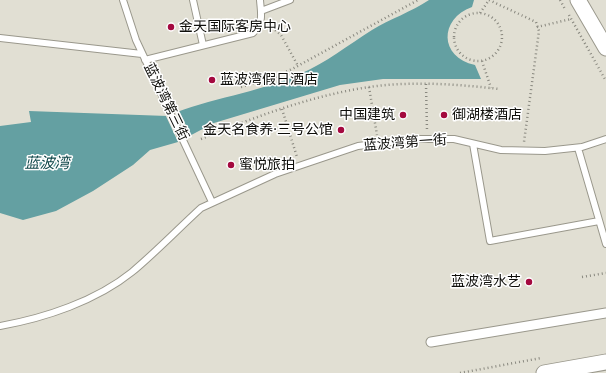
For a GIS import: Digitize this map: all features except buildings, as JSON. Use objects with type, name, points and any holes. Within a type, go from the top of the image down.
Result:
[{"type":"street","points":[[578,0],[606,48]]},
{"type":"street","points":[[431,342],[606,312]]},
{"type":"street","points":[[544,373],[606,362]]},
{"type":"lane","name":"蓝波湾第三街","points":[[123,0],[136,40],[200,173],[212,202]]},
{"type":"lane","points":[[193,0],[203,45]]},
{"type":"lane","points":[[0,38],[144,57],[203,45],[253,32],[259,27],[262,19],[260,0]]},
{"type":"lane","points":[[261,11],[290,0]]},
{"type":"lane","name":"蓝波湾第一街","points":[[0,326],[39,316],[75,304],[102,291],[131,272],[201,208],[212,202],[275,174],[358,146],[427,139],[454,139],[501,150],[545,151],[578,148],[606,139]]},
{"type":"lane","points":[[473,144],[490,241],[600,221]]},
{"type":"lane","points":[[578,148],[606,244]]},
{"type":"path","points":[[241,87],[273,78],[298,66],[418,0]]},
{"type":"path","points":[[480,13],[489,0],[536,22],[538,27],[539,31],[534,75],[523,151]]},
{"type":"path","points":[[560,0],[606,81]]},
{"type":"path","points":[[480,13],[494,19],[502,32],[502,40],[496,54],[482,61],[466,58],[460,53],[454,38],[455,30],[459,23],[472,14],[480,13]]},
{"type":"path","points":[[262,19],[281,34],[298,66]]},
{"type":"path","points":[[538,27],[571,19]]},
{"type":"path","points":[[482,61],[491,88]]},
{"type":"path","points":[[426,84],[427,139]]},
{"type":"path","points":[[201,139],[258,116],[311,100],[369,87],[426,84],[468,85],[499,90]]},
{"type":"path","points":[[369,87],[378,144]]},
{"type":"path","points":[[282,109],[299,166]]},
{"type":"path","points":[[582,277],[606,273]]},
{"type":"path","points":[[460,373],[545,358]]},
{"type":"water","name":"蓝波湾","points":[[429,0],[474,0],[472,7],[461,13],[453,20],[449,29],[448,38],[450,46],[455,54],[463,61],[475,65],[481,79],[383,79],[340,85],[214,123],[178,142],[150,150],[133,165],[93,191],[56,211],[23,220],[0,213],[0,126],[31,122],[29,111],[167,116],[284,81],[310,70],[379,26]]},
{"type":"pier","points":[[178,109],[192,138],[179,144],[165,114]]},
{"type":"place","name":"金天国际客房中心","points":[[171,27]]},
{"type":"place","name":"蓝波湾假日酒店","points":[[212,80]]},
{"type":"place","name":"中国建筑","points":[[403,115]]},
{"type":"place","name":"御湖楼酒店","points":[[444,115]]},
{"type":"place","name":"金天名食养·三号公馆","points":[[341,130]]},
{"type":"place","name":"蜜悦旅拍","points":[[231,165]]},
{"type":"place","name":"蓝波湾水艺","points":[[529,282]]}]
